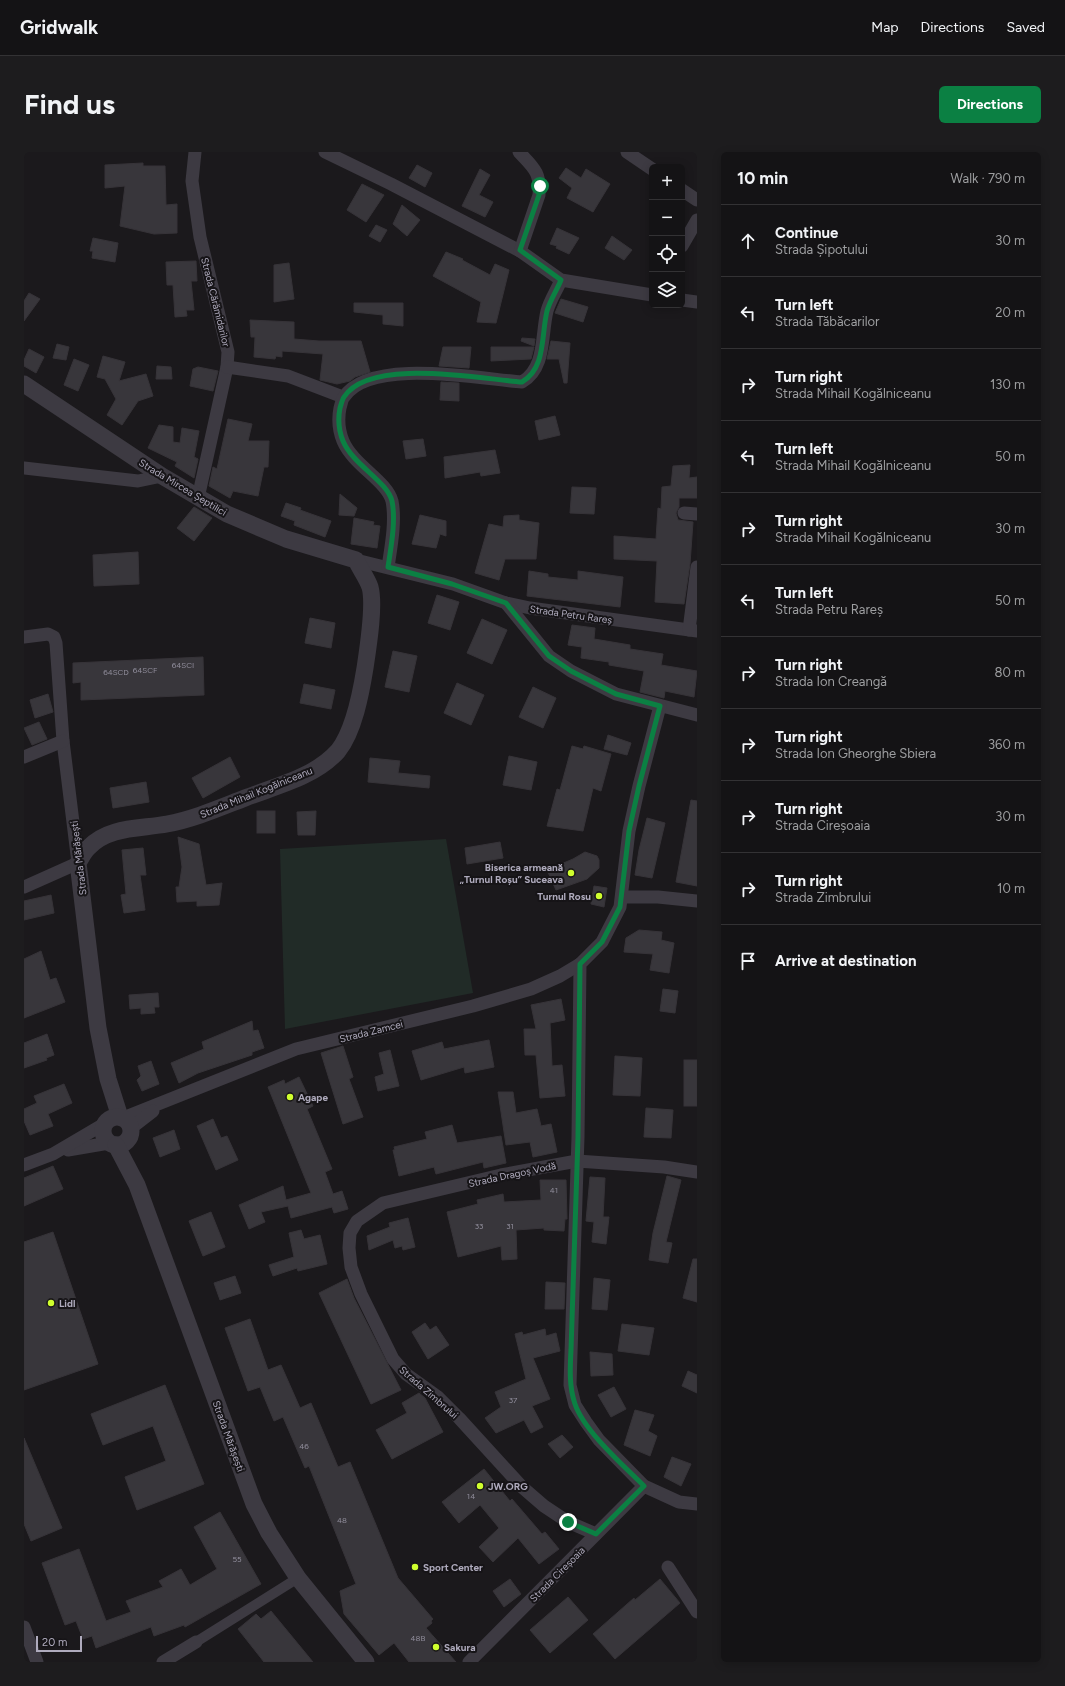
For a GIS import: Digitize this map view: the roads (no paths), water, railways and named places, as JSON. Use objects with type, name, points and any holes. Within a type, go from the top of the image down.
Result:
[{"type":"street","name":"Strada Cărămidarilor","points":[[195,152],[192,182],[200,237],[228,352],[198,498]]},
{"type":"street","points":[[325,152],[520,250],[561,280],[649,295]]},
{"type":"street","points":[[519,152],[535,169],[540,186],[539,195],[520,250]]},
{"type":"street","points":[[627,152],[649,167]]},
{"type":"street","points":[[685,192],[697,200]]},
{"type":"street","points":[[685,241],[697,220]]},
{"type":"street","points":[[388,567],[393,531],[392,501],[387,490],[352,457],[343,440],[338,417],[343,397],[357,385],[383,376],[434,373],[522,382],[533,374],[540,360],[547,310],[561,280]]},
{"type":"street","points":[[685,300],[697,302]]},
{"type":"street","points":[[226,367],[288,376],[343,397]]},
{"type":"street","name":"Strada Mircea Șeptilici","points":[[24,384],[162,476],[228,514],[286,539],[356,560]]},
{"type":"street","points":[[24,468],[138,481],[162,476]]},
{"type":"street","points":[[684,513],[697,514]]},
{"type":"street","name":"Strada Petru Rareș","points":[[356,560],[452,584],[506,603],[530,608],[693,631]]},
{"type":"street","name":"Strada Mihail Kogălniceanu","points":[[78,863],[87,848],[97,839],[107,834],[169,824],[198,816],[309,773],[323,765],[338,750],[348,736],[353,720],[363,677],[368,643],[372,598],[370,586],[356,560]]},
{"type":"street","points":[[693,631],[697,567]]},
{"type":"street","points":[[506,603],[549,656],[571,671],[616,694],[697,716]]},
{"type":"street","name":"Strada Mărășești","points":[[24,637],[48,634],[54,637],[57,648],[63,742],[95,1005],[117,1129],[254,1504],[272,1539],[298,1578],[366,1662]]},
{"type":"street","name":"Strada Zamcei","points":[[24,1166],[117,1129],[164,1102],[296,1049],[473,1006],[531,989],[560,976],[580,964],[602,942],[620,907],[629,831],[660,706]]},
{"type":"street","points":[[24,757],[63,742]]},
{"type":"street","points":[[24,887],[78,863]]},
{"type":"street","points":[[622,897],[658,897],[697,902]]},
{"type":"street","points":[[580,964],[577,1161],[570,1385],[575,1405],[599,1440],[644,1486],[679,1502],[697,1504]]},
{"type":"street","name":"Strada Zamcei","points":[[53,1154],[117,1129]]},
{"type":"street","name":"Strada Dragoș Vodă","points":[[357,1221],[383,1203],[501,1175],[577,1161],[664,1167],[697,1172]]},
{"type":"street","name":"Strada Zimbrului","points":[[357,1221],[350,1233],[349,1248],[351,1267],[361,1294],[393,1360],[406,1374],[438,1397],[522,1487],[544,1506],[568,1522],[596,1534]]},
{"type":"street","name":"Strada Cireșoaia","points":[[469,1662],[644,1486]]},
{"type":"street","points":[[668,1567],[697,1612]]},
{"type":"street","points":[[163,1662],[298,1578]]},
{"type":"street","points":[[24,1627],[37,1662]]},
{"type":"place","name":"Biserica armeană „Turnul Roșu” Suceava","points":[[571,873]]},
{"type":"place","name":"Turnul Rosu","points":[[599,896]]},
{"type":"place","name":"Agape","points":[[290,1097]]},
{"type":"place","name":"Lidl","points":[[51,1303]]},
{"type":"place","name":"JW.ORG","points":[[480,1486]]},
{"type":"place","name":"Sport Center","points":[[415,1567]]},
{"type":"place","name":"Sakura","points":[[436,1647]]}]
